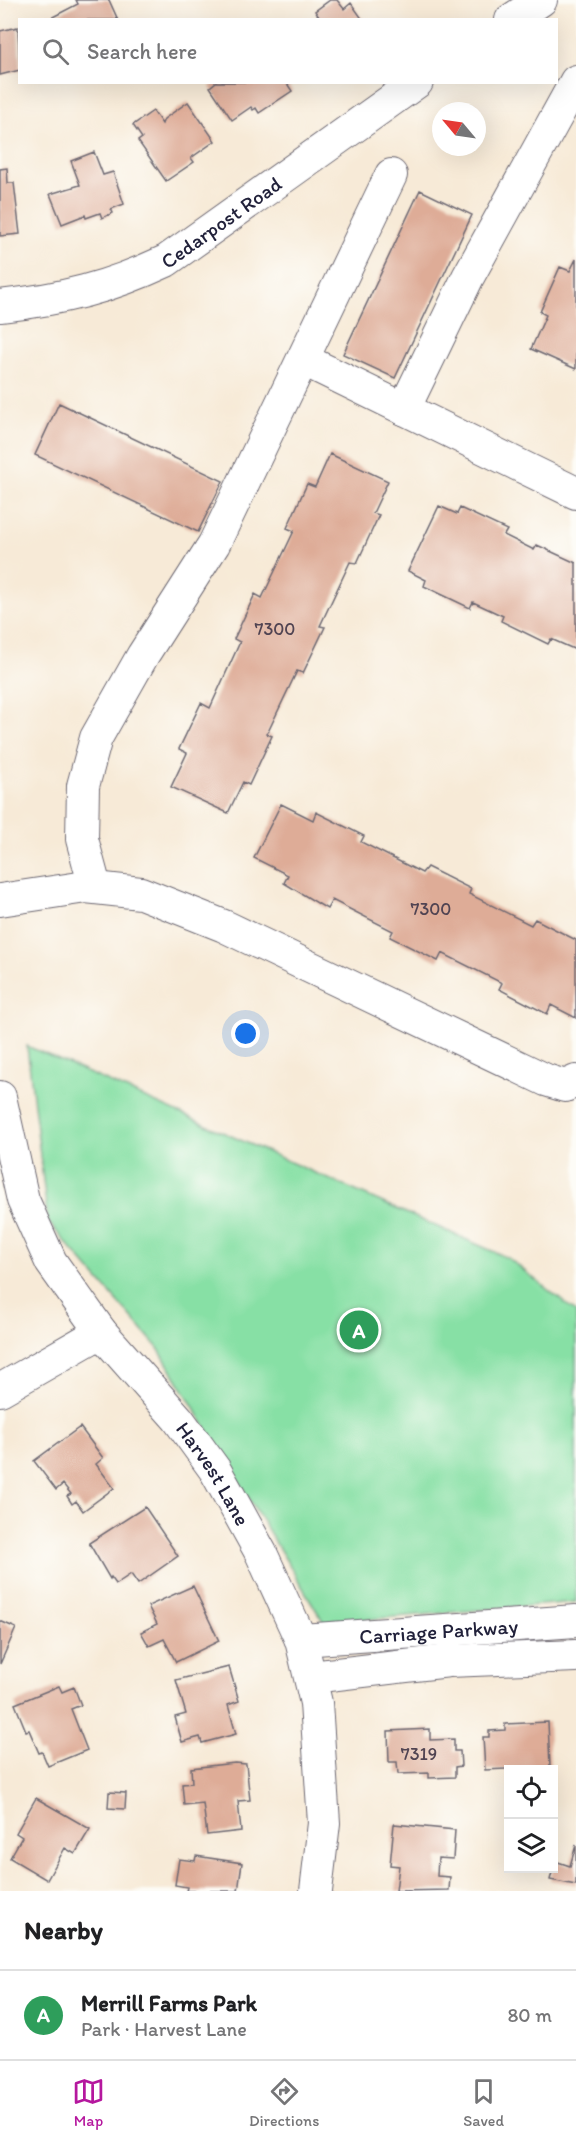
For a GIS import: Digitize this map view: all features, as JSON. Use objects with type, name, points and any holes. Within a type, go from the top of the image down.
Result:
[{"type":"street","points":[[515,18],[542,0]]},
{"type":"street","points":[[404,409],[468,277],[576,81]]},
{"type":"street","name":"Cedarpost Road","points":[[0,306],[59,299],[123,281],[166,261],[414,84]]},
{"type":"street","points":[[95,887],[82,839],[83,786],[96,738],[143,655],[214,544],[391,174]]},
{"type":"street","points":[[304,360],[576,493]]},
{"type":"street","points":[[0,900],[95,887],[141,893],[224,926],[546,1080],[566,1086],[576,1081]]},
{"type":"street","name":"Harvest Lane","points":[[0,1097],[23,1200],[51,1262],[101,1332],[178,1419],[215,1470],[261,1553],[301,1640],[316,1702],[324,1823],[316,1891]]},
{"type":"street","points":[[0,1390],[101,1332]]},
{"type":"street","name":"Carriage Parkway","points":[[301,1640],[576,1621]]},
{"type":"street","name":"Carriage Parkway","points":[[311,1677],[449,1661],[576,1656]]},
{"type":"green space","points":[[27,1046],[508,1258],[576,1312],[576,1602],[324,1623],[158,1348],[48,1222]]},
{"type":"building","points":[[76,0],[109,0],[117,18],[51,18],[78,4]]},
{"type":"building","points":[[330,0],[337,0],[344,9],[351,3],[362,18],[320,18],[315,11]]},
{"type":"building","points":[[18,27],[18,70],[0,75],[0,31]]},
{"type":"building","points":[[214,84],[287,84],[292,91],[259,113],[256,108],[253,110],[251,107],[232,120],[210,87]]},
{"type":"building","points":[[188,102],[215,141],[191,158],[194,162],[166,181],[138,141],[142,138],[133,125],[153,111],[162,124],[164,119]]},
{"type":"building","points":[[94,152],[103,175],[113,172],[124,204],[111,209],[113,213],[102,218],[100,213],[86,218],[85,215],[62,224],[50,194],[80,185],[71,161]]},
{"type":"building","points":[[7,168],[8,183],[14,183],[20,234],[0,236],[0,169]]},
{"type":"building","points":[[420,190],[472,215],[395,378],[343,354]]},
{"type":"building","points":[[576,259],[576,369],[531,349],[546,315],[540,312],[560,267],[570,271]]},
{"type":"building","points":[[59,403],[223,481],[198,532],[35,455]]},
{"type":"building","points":[[330,454],[388,481],[373,513],[379,515],[357,563],[350,562],[320,626],[325,627],[303,673],[297,671],[267,734],[272,736],[249,785],[243,782],[228,813],[171,787],[187,753],[179,749],[201,703],[210,708],[240,642],[234,639],[255,594],[262,598],[294,531],[287,528],[307,484],[315,487]]},
{"type":"building","points":[[439,506],[457,514],[460,508],[507,530],[504,535],[534,550],[537,545],[576,563],[576,650],[551,639],[548,644],[501,621],[503,616],[473,602],[470,608],[424,586],[426,580],[408,571]]},
{"type":"building","points":[[281,804],[313,820],[316,812],[364,836],[361,842],[422,873],[427,867],[471,889],[469,894],[531,925],[535,919],[576,940],[576,1018],[551,1005],[547,1014],[499,989],[502,983],[442,953],[438,961],[390,937],[393,931],[332,900],[327,909],[284,883],[288,875],[254,858]]},
{"type":"building","points":[[80,1427],[103,1458],[96,1464],[114,1488],[83,1511],[76,1501],[72,1504],[67,1496],[71,1494],[63,1484],[56,1490],[34,1461]]},
{"type":"building","points":[[145,1507],[178,1556],[138,1584],[131,1574],[116,1584],[111,1577],[110,1579],[89,1543]]},
{"type":"building","points":[[193,1586],[219,1641],[176,1662],[164,1639],[149,1646],[141,1632],[157,1624],[148,1606]]},
{"type":"building","points":[[0,1621],[16,1628],[0,1664]]},
{"type":"building","points":[[229,1667],[239,1701],[228,1705],[236,1734],[202,1743],[200,1737],[182,1742],[175,1717],[186,1714],[176,1680]]},
{"type":"building","points":[[59,1686],[62,1692],[74,1687],[81,1705],[71,1709],[87,1750],[48,1766],[42,1752],[39,1753],[29,1730],[26,1731],[15,1704]]},
{"type":"building","points":[[548,1722],[550,1765],[504,1765],[504,1769],[485,1770],[483,1737],[489,1737],[489,1731],[505,1730],[505,1724]]},
{"type":"building","points":[[430,1729],[430,1740],[454,1739],[454,1751],[460,1751],[461,1766],[455,1767],[455,1777],[429,1778],[429,1773],[398,1774],[397,1762],[389,1762],[388,1731]]},
{"type":"building","points":[[246,1764],[250,1800],[238,1801],[241,1831],[207,1835],[203,1803],[184,1805],[182,1784],[192,1783],[191,1768]]},
{"type":"building","points":[[109,1792],[126,1793],[125,1809],[108,1808]]},
{"type":"building","points":[[36,1798],[90,1829],[75,1854],[65,1848],[47,1880],[10,1858],[22,1837],[16,1833]]},
{"type":"building","points":[[394,1824],[455,1830],[453,1859],[438,1858],[437,1876],[450,1877],[449,1890],[396,1891],[399,1866],[390,1865]]},
{"type":"building","points":[[576,1845],[576,1885],[550,1880],[552,1873],[558,1873],[558,1862],[570,1866]]},
{"type":"building","points":[[196,1856],[242,1863],[238,1891],[186,1891],[187,1887],[175,1885],[179,1859],[195,1861]]},
{"type":"place","name":"Merrill Farms Park","points":[[359,1330]]}]
